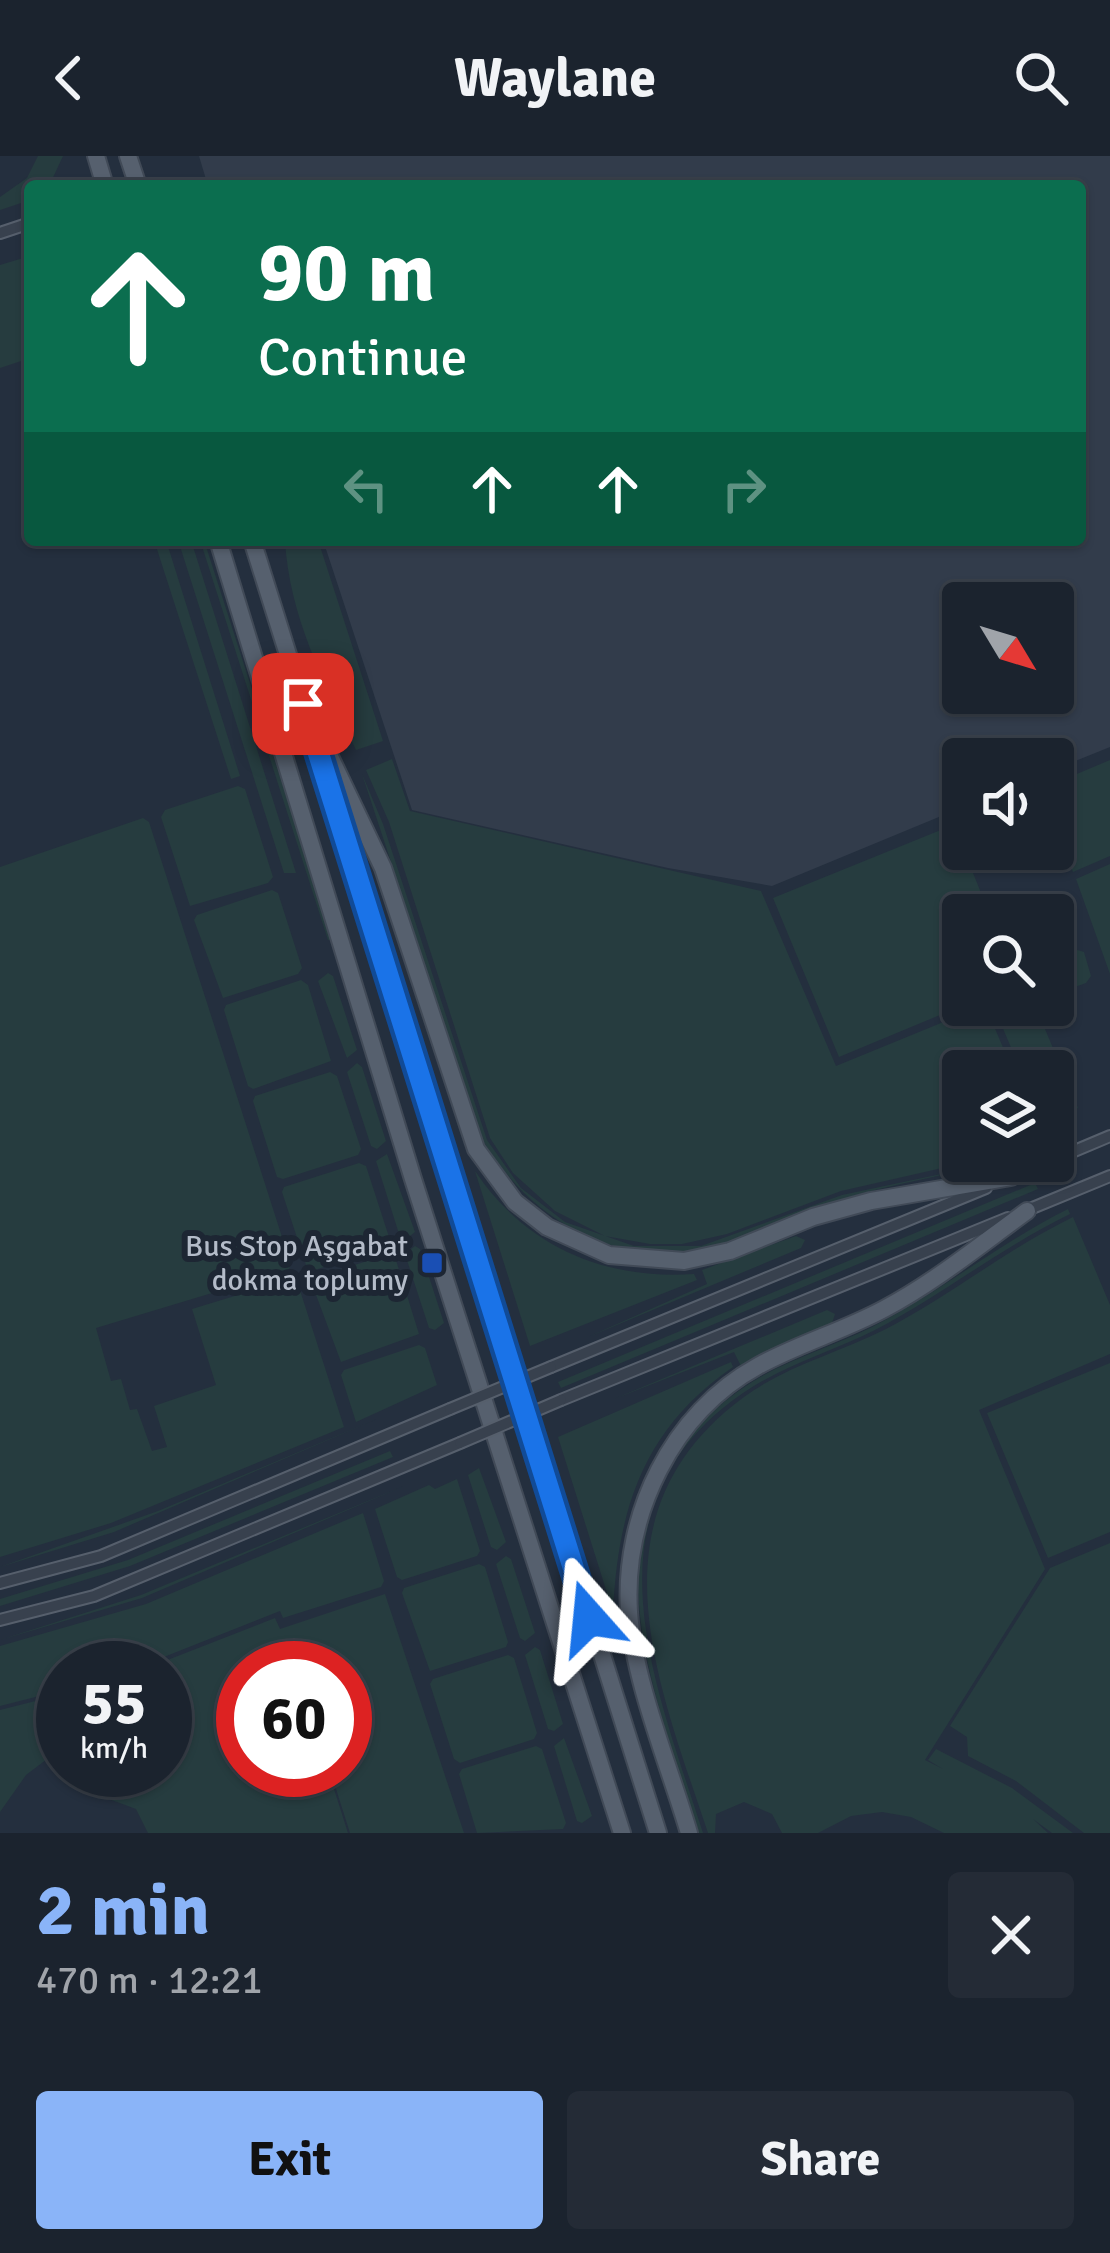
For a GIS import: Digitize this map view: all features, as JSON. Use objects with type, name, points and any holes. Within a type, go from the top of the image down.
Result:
[{"type":"main road","points":[[220,546],[622,1833]]},
{"type":"main road","points":[[254,546],[658,1833]]},
{"type":"main road","points":[[303,704],[353,798],[383,868],[476,1149],[515,1202],[547,1227],[609,1255],[683,1261],[730,1251],[813,1217],[871,1201],[982,1182]]},
{"type":"main road","points":[[689,1833],[634,1648],[629,1611],[634,1538],[662,1462],[687,1425],[723,1388],[758,1366],[908,1296],[1027,1210]]},
{"type":"street","points":[[1074,1151],[1110,1136]]},
{"type":"street","points":[[0,1620],[94,1596],[1110,1176]]},
{"type":"street","points":[[0,1583],[100,1556],[999,1182]]},
{"type":"shaded area","points":[[199,156],[1110,156],[1110,747],[1074,762],[1074,738],[942,738],[942,816],[772,886],[668,868],[412,810],[325,546],[1086,546],[1086,180],[206,180]]},
{"type":"green space","points":[[38,156],[63,156],[52,180],[27,178]]},
{"type":"green space","points":[[24,180],[24,202],[0,210],[0,197]]},
{"type":"green space","points":[[24,258],[24,360],[0,368],[0,265]]},
{"type":"green space","points":[[156,546],[168,546],[240,776],[231,779]]},
{"type":"green space","points":[[180,546],[193,546],[296,873],[284,873]]},
{"type":"green space","points":[[202,546],[206,546],[332,939],[328,940]]},
{"type":"green space","points":[[286,546],[320,546],[383,741],[356,750],[301,622]]},
{"type":"green space","points":[[392,759],[410,811],[761,891],[836,1066],[942,1023],[994,1026],[1004,1050],[942,1050],[942,1168],[841,1191],[727,1234],[682,1244],[605,1236],[555,1211],[513,1173],[490,1138],[389,822],[366,770]]},
{"type":"green space","points":[[1110,760],[1110,856],[1073,872],[1074,870],[1074,775]]},
{"type":"green space","points":[[362,774],[383,824],[487,1140],[521,1188],[565,1222],[634,1246],[701,1246],[842,1195],[942,1175],[860,1194],[736,1240],[667,1253],[604,1243],[575,1230],[524,1192],[483,1141]]},
{"type":"green space","points":[[238,786],[245,789],[273,877],[268,883],[190,906],[161,817],[165,810]]},
{"type":"green space","points":[[143,818],[149,822],[291,1265],[288,1270],[96,1328],[111,1381],[121,1379],[130,1410],[137,1409],[152,1451],[167,1447],[154,1406],[216,1385],[192,1309],[290,1279],[297,1281],[344,1427],[111,1523],[0,1557],[0,867]]},
{"type":"green space","points":[[942,830],[942,870],[972,870],[982,894],[942,894],[942,1014],[839,1057],[773,898]]},
{"type":"green space","points":[[1110,864],[1110,974],[1076,879]]},
{"type":"green space","points":[[272,890],[278,893],[302,968],[298,974],[223,998],[194,920]]},
{"type":"green space","points":[[1074,949],[1084,952],[1091,976],[1074,987]]},
{"type":"green space","points":[[328,973],[333,976],[357,1050],[347,1058],[318,981]]},
{"type":"green space","points":[[301,980],[308,985],[331,1061],[253,1089],[248,1086],[226,1005]]},
{"type":"green space","points":[[1002,1026],[1044,1026],[1054,1050],[1012,1050]]},
{"type":"green space","points":[[357,1063],[386,1141],[377,1149],[371,1146],[347,1072]]},
{"type":"green space","points":[[330,1072],[337,1076],[361,1149],[358,1155],[277,1177],[255,1096]]},
{"type":"green space","points":[[387,1154],[415,1232],[405,1240],[400,1237],[376,1161]]},
{"type":"green space","points":[[359,1163],[366,1166],[390,1240],[386,1246],[312,1271],[307,1268],[284,1187]]},
{"type":"green space","points":[[475,1171],[518,1220],[570,1253],[629,1271],[694,1274],[697,1280],[530,1346]]},
{"type":"green space","points":[[1035,1183],[1038,1189],[561,1388],[558,1382]]},
{"type":"green space","points":[[1068,1209],[1070,1214],[900,1316],[743,1393],[692,1438],[660,1489],[645,1543],[643,1599],[651,1657],[703,1833],[699,1833],[661,1715],[638,1598],[641,1541],[656,1487],[688,1437],[740,1390],[897,1313]]},
{"type":"green space","points":[[1073,1217],[1110,1305],[1110,1354],[979,1410],[1045,1569],[925,1760],[943,1769],[928,1760],[936,1749],[1012,1788],[1073,1833],[1052,1833],[1033,1819],[1048,1833],[944,1833],[911,1817],[882,1812],[851,1816],[818,1833],[782,1833],[772,1814],[744,1802],[716,1814],[715,1833],[708,1833],[655,1660],[648,1602],[650,1547],[664,1493],[695,1443],[744,1397],[908,1317]]},
{"type":"green space","points":[[796,1236],[805,1240],[801,1248],[588,1337],[707,1284],[702,1270]]},
{"type":"green space","points":[[415,1246],[420,1249],[444,1323],[435,1330],[429,1328],[405,1254]]},
{"type":"green space","points":[[389,1254],[395,1257],[419,1334],[341,1362],[312,1284],[314,1278]]},
{"type":"green space","points":[[827,1310],[835,1314],[832,1323],[741,1366],[734,1352],[614,1399]]},
{"type":"green space","points":[[419,1345],[425,1348],[437,1385],[356,1422],[341,1375],[344,1370]]},
{"type":"green space","points":[[731,1362],[733,1367],[677,1417],[641,1474],[621,1539],[613,1612],[558,1437]]},
{"type":"green space","points":[[1110,1363],[1110,1532],[1048,1558],[987,1413]]},
{"type":"green space","points":[[377,1419],[114,1532],[0,1567],[158,1511]]},
{"type":"green space","points":[[390,1451],[393,1457],[130,1566],[0,1606],[0,1599],[128,1560]]},
{"type":"green space","points":[[479,1468],[506,1542],[497,1550],[491,1547],[468,1475]]},
{"type":"green space","points":[[457,1479],[480,1551],[477,1556],[402,1580],[397,1577],[375,1509],[429,1485],[435,1489]]},
{"type":"green space","points":[[404,1486],[142,1598],[0,1640],[141,1595]]},
{"type":"green space","points":[[363,1513],[384,1581],[381,1587],[283,1618],[280,1611],[192,1646],[192,1641],[36,1641],[36,1697],[0,1706],[0,1646],[146,1604]]},
{"type":"green space","points":[[1110,1543],[1110,1833],[1084,1833],[1016,1781],[968,1756],[967,1737],[950,1726],[1050,1568]]},
{"type":"green space","points":[[506,1556],[511,1559],[535,1633],[525,1641],[520,1638],[496,1564]]},
{"type":"green space","points":[[479,1564],[485,1567],[506,1647],[430,1671],[404,1588]]},
{"type":"green space","points":[[385,1594],[464,1833],[350,1833],[339,1797],[372,1797],[372,1641],[216,1641],[275,1618],[280,1629]]},
{"type":"green space","points":[[216,1641],[216,1797],[337,1797],[348,1833],[148,1833],[136,1809],[104,1797],[192,1797],[192,1650]]},
{"type":"green space","points":[[535,1647],[540,1650],[563,1724],[554,1731],[548,1729],[525,1655]]},
{"type":"green space","points":[[508,1655],[514,1658],[537,1733],[534,1739],[460,1763],[454,1759],[430,1684],[433,1679]]},
{"type":"green space","points":[[36,1701],[36,1767],[0,1812],[0,1710]]},
{"type":"green space","points":[[564,1738],[592,1816],[582,1823],[577,1821],[554,1746]]},
{"type":"green space","points":[[536,1746],[542,1749],[566,1823],[563,1829],[477,1833],[459,1774],[462,1769]]},
{"type":"place","name":"Bus Stop Aşgabat dokma toplumy","points":[[432,1263]]},
{"type":"route","points":[[303,704],[589,1618]]}]
